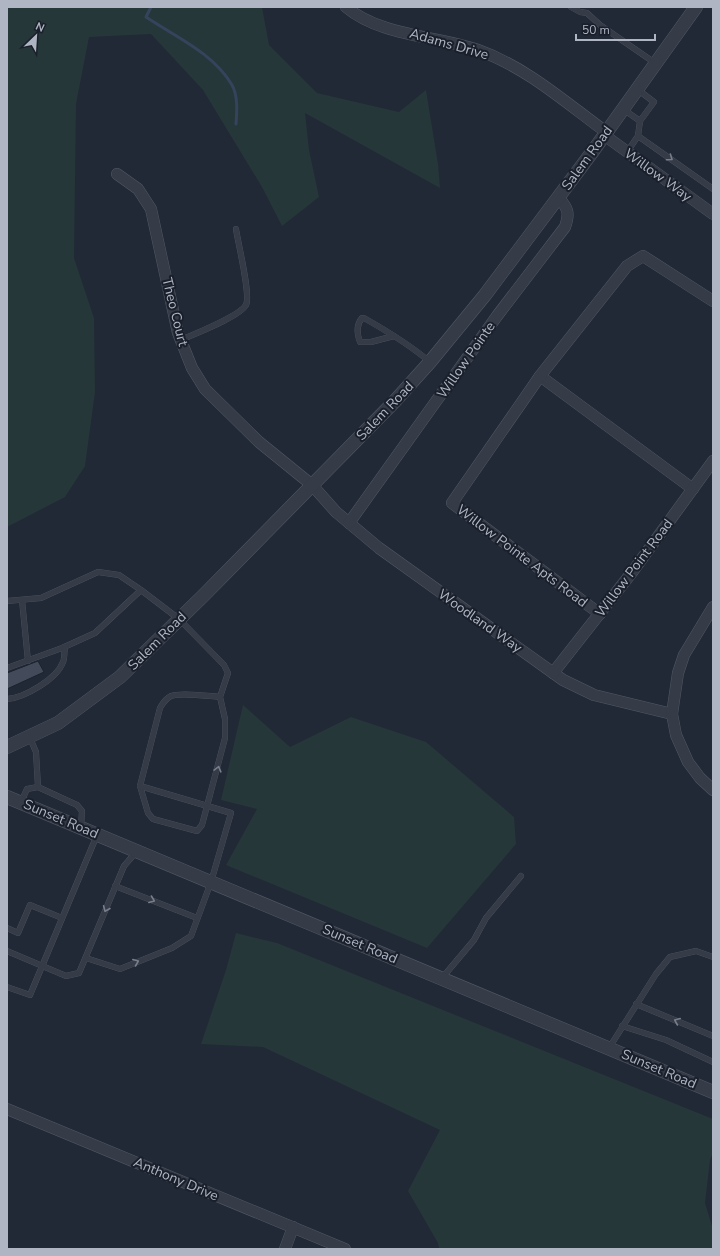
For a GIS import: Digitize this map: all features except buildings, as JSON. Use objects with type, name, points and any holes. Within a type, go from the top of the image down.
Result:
[{"type":"street","name":"Adams Drive","points":[[346,7],[362,18],[385,27],[466,47],[500,59],[530,76],[605,134]]},
{"type":"street","name":"Salem Road","points":[[7,747],[30,738],[58,723],[116,680],[180,619],[378,420],[430,362],[485,295],[605,134],[696,7]]},
{"type":"street","name":"Willow Way","points":[[605,134],[627,152],[713,214]]},
{"type":"street","name":"Theo Court","points":[[117,174],[138,189],[151,209],[171,308],[180,340],[198,378],[222,407],[259,442],[312,485]]},
{"type":"street","name":"Willow Pointe","points":[[349,523],[497,316],[565,226],[569,216],[568,208],[558,197]]},
{"type":"street","points":[[693,489],[540,376],[627,266],[643,256],[713,301]]},
{"type":"street","name":"Willow Pointe Apts Road","points":[[540,376],[452,503],[600,614]]},
{"type":"street","name":"Willow Point Road","points":[[553,673],[600,614],[713,461]]},
{"type":"street","name":"Woodland Way","points":[[312,485],[336,512],[379,548],[573,686],[594,695],[672,714]]},
{"type":"street","points":[[713,607],[684,655],[678,674],[672,714],[676,735],[688,762],[700,778],[713,790]]},
{"type":"street","name":"Sunset Road","points":[[11,799],[713,1092]]},
{"type":"street","name":"Anthony Drive","points":[[7,1109],[345,1249]]},
{"type":"street","points":[[285,1249],[293,1227]]},
{"type":"lane","points":[[571,7],[580,12],[587,10],[600,24],[655,64]]},
{"type":"lane","points":[[627,152],[638,136],[640,121],[654,102],[637,89]]},
{"type":"lane","points":[[622,109],[640,121]]},
{"type":"lane","points":[[638,136],[713,189]]},
{"type":"lane","points":[[180,340],[223,322],[242,310],[246,304],[247,292],[236,229]]},
{"type":"lane","points":[[394,336],[371,342],[360,342],[358,326],[360,320],[364,318],[394,336],[430,362]]},
{"type":"lane","points":[[7,601],[41,598],[98,572],[119,575],[180,619],[227,669],[228,673],[220,697],[226,719],[226,738],[202,825],[197,831],[152,819],[148,813],[140,786],[160,708],[165,700],[171,696],[182,695],[220,697]]},
{"type":"lane","points":[[7,668],[28,661],[95,633],[141,590]]},
{"type":"lane","points":[[22,600],[28,661]]},
{"type":"lane","points":[[7,699],[16,698],[50,680],[63,662],[65,646]]},
{"type":"lane","points":[[30,738],[36,752],[38,788]]},
{"type":"lane","points":[[86,958],[120,968],[172,948],[191,936],[211,882],[231,813],[140,786]]},
{"type":"lane","points":[[11,799],[27,789],[38,788],[77,805],[82,811],[80,827]]},
{"type":"lane","points":[[7,987],[30,995],[97,835]]},
{"type":"lane","points":[[7,951],[66,976],[79,973],[124,866],[137,851]]},
{"type":"lane","points":[[442,978],[474,940],[486,918],[521,876]]},
{"type":"lane","points":[[115,886],[198,918]]},
{"type":"lane","points":[[7,928],[18,933],[30,905],[62,918]]},
{"type":"lane","points":[[609,1048],[656,974],[670,957],[696,951],[713,957]]},
{"type":"lane","points":[[636,1004],[713,1036]]},
{"type":"lane","points":[[622,1026],[666,1040],[713,1062]]},
{"type":"shaded area","points":[[7,7],[262,7],[269,45],[317,93],[399,112],[426,90],[438,164],[440,188],[305,113],[309,150],[319,197],[282,226],[262,187],[203,90],[151,34],[89,37],[76,104],[74,258],[94,318],[95,392],[85,466],[65,497],[7,527]]},
{"type":"shaded area","points":[[243,705],[290,747],[351,717],[426,742],[514,817],[516,844],[427,948],[226,865],[257,809],[221,800]]},
{"type":"shaded area","points":[[236,933],[277,943],[713,1119],[713,1153],[710,1160],[705,1203],[713,1229],[713,1249],[439,1249],[438,1243],[408,1191],[440,1130],[263,1047],[201,1044],[226,970]]},
{"type":"waterway","points":[[151,7],[146,17],[193,46],[215,64],[232,85],[236,99],[236,124]]}]
